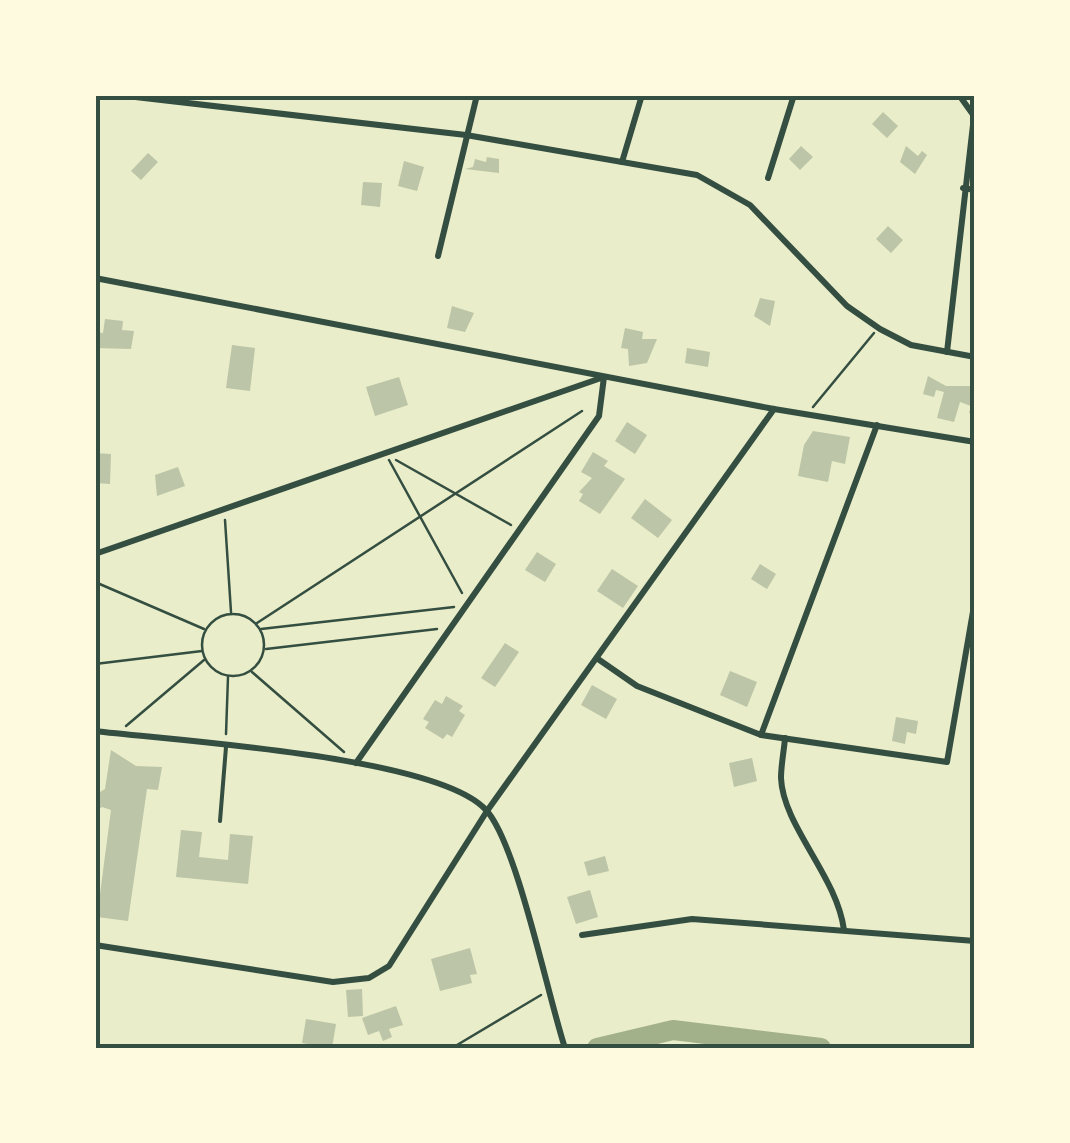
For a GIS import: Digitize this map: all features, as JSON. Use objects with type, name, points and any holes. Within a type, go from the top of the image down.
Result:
[{"type":"street","points":[[118,95],[466,135],[698,175],[750,205],[847,306],[880,330],[911,344],[975,357]]},
{"type":"street","points":[[438,256],[478,95]]},
{"type":"street","points":[[622,162],[642,95]]},
{"type":"street","points":[[768,178],[794,95]]},
{"type":"street","points":[[947,352],[974,114],[959,95]]},
{"type":"street","points":[[963,188],[975,190]]},
{"type":"street","points":[[95,278],[774,409],[975,442]]},
{"type":"street","points":[[95,554],[604,376]]},
{"type":"street","points":[[356,763],[599,416],[604,376]]},
{"type":"street","points":[[95,944],[333,982],[369,978],[389,966],[487,811],[774,409]]},
{"type":"street","points":[[761,735],[877,425]]},
{"type":"street","points":[[598,660],[637,686],[761,735],[947,762],[975,600]]},
{"type":"street","points":[[95,731],[356,763],[457,790],[487,811],[510,854],[565,1048]]},
{"type":"street","points":[[785,738],[781,781],[803,836],[840,901],[844,930]]},
{"type":"street","points":[[582,935],[692,919],[975,940]]},
{"type":"lane","points":[[220,821],[226,747]]},
{"type":"path","points":[[808,414],[860,346],[880,330]]},
{"type":"path","points":[[257,624],[582,411]]},
{"type":"path","points":[[386,454],[521,530]]},
{"type":"path","points":[[261,629],[468,605],[386,454]]},
{"type":"path","points":[[224,510],[231,613]]},
{"type":"path","points":[[95,582],[205,630]]},
{"type":"path","points":[[231,613],[257,624],[264,650],[250,672],[228,676],[205,659],[202,651],[205,630],[231,613]]},
{"type":"path","points":[[264,650],[452,627]]},
{"type":"path","points":[[95,664],[202,651]]},
{"type":"path","points":[[116,734],[205,659]]},
{"type":"path","points":[[250,672],[356,763]]},
{"type":"path","points":[[226,747],[228,676]]},
{"type":"path","points":[[452,1048],[547,992]]},
{"type":"building","points":[[883,112],[898,126],[887,138],[872,124]]},
{"type":"building","points":[[801,146],[813,157],[800,170],[789,159]]},
{"type":"building","points":[[906,146],[918,156],[922,151],[927,155],[915,174],[900,162]]},
{"type":"building","points":[[148,153],[158,162],[141,180],[131,171]]},
{"type":"building","points":[[487,157],[499,159],[499,173],[465,169],[473,167],[475,159],[486,162]]},
{"type":"building","points":[[404,161],[424,167],[417,191],[398,186]]},
{"type":"building","points":[[363,182],[382,183],[380,207],[361,205]]},
{"type":"building","points":[[888,226],[903,240],[891,253],[876,239]]},
{"type":"building","points":[[760,298],[775,301],[770,326],[754,316]]},
{"type":"building","points":[[452,306],[474,313],[465,332],[447,328]]},
{"type":"building","points":[[105,319],[123,321],[122,330],[134,331],[131,349],[95,348],[96,332],[103,333]]},
{"type":"building","points":[[625,328],[643,332],[642,339],[657,339],[647,363],[629,366],[628,349],[621,348]]},
{"type":"building","points":[[232,345],[255,348],[250,391],[226,388]]},
{"type":"building","points":[[687,348],[710,352],[708,367],[685,363]]},
{"type":"building","points":[[928,376],[946,386],[975,386],[975,415],[969,413],[971,406],[960,402],[954,422],[937,418],[944,392],[936,390],[934,397],[923,394]]},
{"type":"building","points":[[399,377],[408,405],[375,416],[366,387]]},
{"type":"building","points":[[627,422],[647,435],[635,454],[615,441]]},
{"type":"building","points":[[813,431],[850,437],[845,464],[832,461],[828,482],[798,476],[804,445]]},
{"type":"building","points":[[593,452],[608,461],[604,466],[625,479],[600,514],[579,501],[583,494],[579,492],[592,478],[581,472]]},
{"type":"building","points":[[95,453],[111,454],[110,484],[95,483]]},
{"type":"building","points":[[178,467],[185,486],[157,496],[155,475]]},
{"type":"building","points":[[645,499],[672,520],[658,538],[631,518]]},
{"type":"building","points":[[537,552],[556,564],[545,582],[525,570]]},
{"type":"building","points":[[760,564],[776,574],[767,589],[751,579]]},
{"type":"building","points":[[612,569],[638,586],[623,608],[597,591]]},
{"type":"building","points":[[505,643],[519,652],[495,687],[481,678]]},
{"type":"building","points":[[730,671],[757,682],[747,707],[720,695]]},
{"type":"building","points":[[592,685],[617,699],[606,719],[581,705]]},
{"type":"building","points":[[446,696],[463,706],[459,711],[465,715],[452,737],[447,734],[443,739],[425,728],[429,722],[423,719],[435,700],[442,704]]},
{"type":"building","points":[[896,717],[918,721],[916,734],[907,732],[905,744],[892,741]]},
{"type":"building","points":[[111,750],[136,766],[162,767],[158,790],[147,789],[128,921],[97,917],[111,810],[102,807],[95,812],[95,795],[105,789]]},
{"type":"building","points":[[752,758],[757,781],[734,787],[729,763]]},
{"type":"building","points":[[181,830],[202,832],[199,857],[228,860],[230,834],[253,836],[248,884],[176,877]]},
{"type":"building","points":[[605,856],[609,871],[588,876],[584,862]]},
{"type":"building","points":[[590,890],[598,917],[576,924],[567,897]]},
{"type":"building","points":[[470,948],[477,974],[470,975],[472,983],[440,991],[431,959]]},
{"type":"building","points":[[362,989],[363,1016],[348,1017],[346,990]]},
{"type":"building","points":[[396,1006],[403,1025],[389,1029],[392,1037],[383,1041],[379,1031],[368,1035],[362,1018]]},
{"type":"building","points":[[306,1019],[336,1024],[332,1048],[302,1043]]},
{"type":"waterway","points":[[597,1048],[673,1030],[821,1048]]}]
